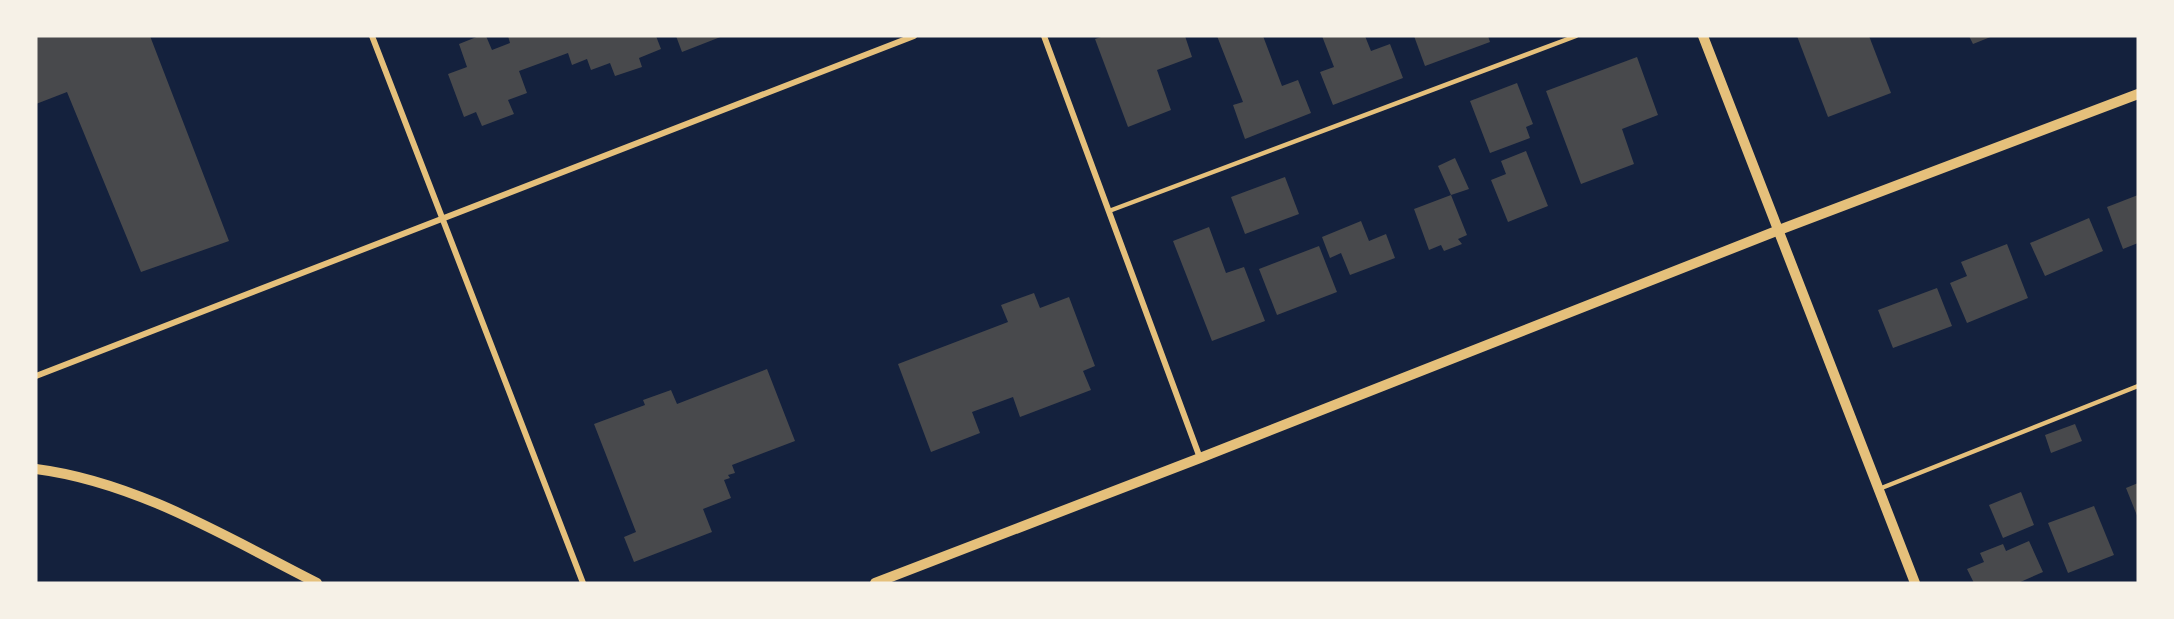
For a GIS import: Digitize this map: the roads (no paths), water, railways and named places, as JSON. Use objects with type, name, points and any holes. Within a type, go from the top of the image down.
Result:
[{"type":"street","points":[[372,36],[583,583]]},
{"type":"street","points":[[36,376],[914,36]]},
{"type":"street","points":[[1044,36],[1200,458]]},
{"type":"street","points":[[1703,36],[1915,583]]},
{"type":"street","points":[[875,583],[1779,230],[2138,94]]},
{"type":"street","points":[[36,469],[90,481],[163,506],[317,583]]},
{"type":"lane","points":[[1108,211],[1576,36]]},
{"type":"lane","points":[[1879,489],[2138,386]]}]
